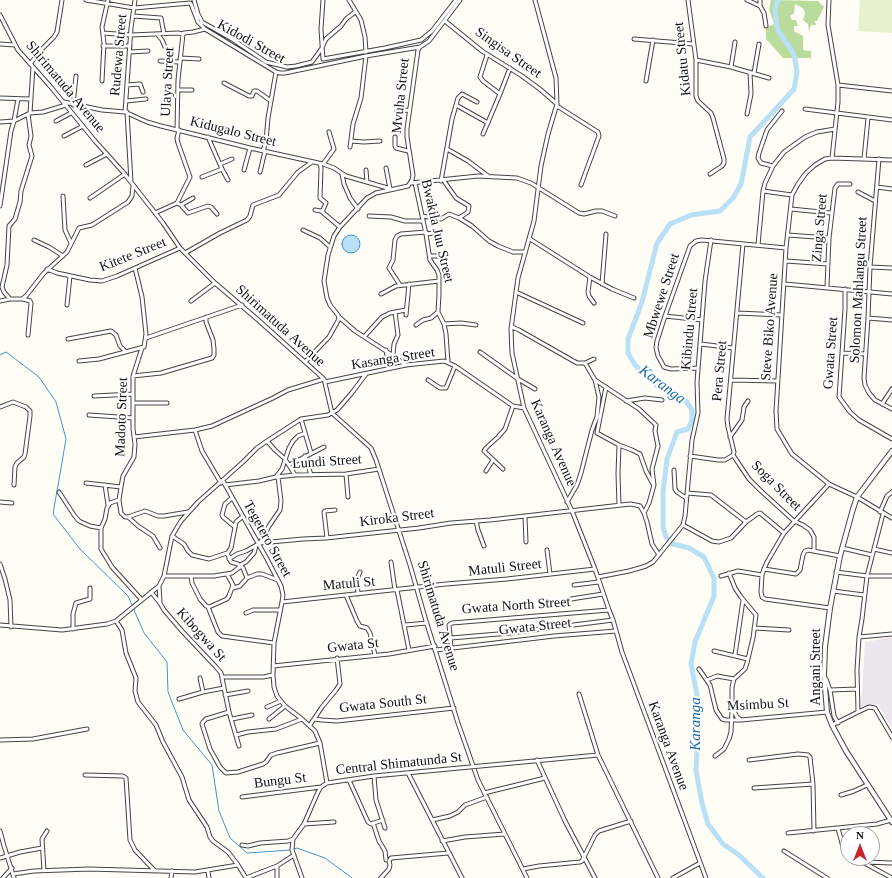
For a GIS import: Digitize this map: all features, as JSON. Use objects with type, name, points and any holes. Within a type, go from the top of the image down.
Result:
[{"type":"street","points":[[30,64],[57,32],[62,0]]},
{"type":"street","name":"Kidodi Street","points":[[86,0],[108,2],[134,8],[190,3],[198,22],[205,29],[276,72],[285,74],[366,54],[420,46]]},
{"type":"street","name":"Rudewa Street","points":[[132,184],[126,102],[129,52],[135,0]]},
{"type":"street","points":[[194,0],[202,22],[232,39],[266,62],[287,67],[314,61],[326,39],[355,12]]},
{"type":"street","points":[[323,0],[320,29],[324,65]]},
{"type":"street","points":[[349,0],[361,20],[365,37],[366,54],[361,98],[354,116],[350,147]]},
{"type":"street","points":[[323,59],[366,54],[421,40],[432,31],[456,0]]},
{"type":"street","name":"Mvuha Street","points":[[411,183],[413,175],[407,137],[417,54],[420,46],[429,41],[460,0]]},
{"type":"street","name":"Karanga Avenue","points":[[535,0],[556,78],[557,105],[544,152],[530,239],[518,278],[512,327],[512,353],[524,408],[572,511],[595,569],[613,620],[622,652],[706,878]]},
{"type":"street","name":"Kidatu Street","points":[[688,0],[696,60],[696,96],[698,101],[714,118],[724,159],[722,166],[710,174]]},
{"type":"street","points":[[747,0],[754,1],[760,6],[764,13],[766,26]]},
{"type":"street","points":[[760,0],[760,6]]},
{"type":"street","points":[[829,0],[828,25],[838,85],[837,113],[832,158]]},
{"type":"street","points":[[102,81],[103,21],[108,2]]},
{"type":"street","name":"Shirimatuda Avenue","points":[[0,15],[18,50],[125,174],[180,248],[216,283],[324,380],[332,413],[371,448],[399,530],[473,767],[484,793],[527,878]]},
{"type":"street","points":[[133,16],[161,18],[164,34]]},
{"type":"street","name":"Singisa Street","points":[[445,21],[487,55],[510,68],[541,90],[557,105],[598,132],[598,136],[581,185]]},
{"type":"street","name":"Ulaya Street","points":[[177,203],[190,177],[177,138],[178,90],[183,34],[205,29]]},
{"type":"street","points":[[103,33],[131,36],[183,34]]},
{"type":"street","points":[[157,34],[165,47]]},
{"type":"street","points":[[634,39],[693,44]]},
{"type":"street","points":[[646,81],[653,40]]},
{"type":"street","points":[[731,67],[735,42]]},
{"type":"street","points":[[0,44],[15,45]]},
{"type":"street","points":[[754,73],[758,44]]},
{"type":"street","points":[[103,46],[130,46]]},
{"type":"street","points":[[129,52],[148,51]]},
{"type":"street","points":[[487,55],[480,77],[500,94]]},
{"type":"street","points":[[160,61],[199,60]]},
{"type":"street","points":[[696,60],[731,67],[769,78]]},
{"type":"street","points":[[10,299],[4,292],[3,281],[7,264],[9,226],[15,219],[21,192],[32,156],[29,145],[29,114],[33,67]]},
{"type":"street","points":[[483,134],[510,68]]},
{"type":"street","points":[[260,172],[276,72]]},
{"type":"street","points":[[747,114],[751,94],[750,72]]},
{"type":"street","points":[[73,104],[76,76]]},
{"type":"street","points":[[127,85],[136,83],[140,84],[143,92]]},
{"type":"street","points":[[224,83],[249,96],[252,96],[254,91],[257,91],[271,101]]},
{"type":"street","points":[[838,85],[892,91]]},
{"type":"street","points":[[178,90],[192,90]]},
{"type":"street","points":[[459,218],[468,212],[469,206],[456,198],[443,181],[447,149],[456,105],[461,94],[477,102]]},
{"type":"street","points":[[0,98],[30,99]]},
{"type":"street","points":[[126,102],[146,98]]},
{"type":"street","points":[[0,206],[8,142],[18,99]]},
{"type":"street","points":[[0,122],[14,121],[29,114],[43,112],[65,104]]},
{"type":"street","name":"Kidugalo Street","points":[[65,104],[126,112],[147,122],[250,148],[322,164],[334,168],[342,174],[390,189],[395,189]]},
{"type":"street","points":[[456,105],[488,122]]},
{"type":"street","points":[[397,111],[410,110]]},
{"type":"street","points":[[805,110],[868,118],[891,119]]},
{"type":"street","points":[[773,166],[761,163],[758,158],[767,130],[782,111]]},
{"type":"street","points":[[56,121],[72,113]]},
{"type":"street","points":[[864,158],[868,118]]},
{"type":"street","points":[[64,136],[83,126]]},
{"type":"street","points":[[758,245],[763,191],[773,166],[784,152],[805,137],[817,132],[835,129]]},
{"type":"street","points":[[322,212],[326,203],[320,198],[321,168],[322,164],[334,149],[329,132]]},
{"type":"street","points":[[208,137],[215,156],[228,180]]},
{"type":"street","points":[[395,137],[396,148],[408,151]]},
{"type":"street","points":[[351,141],[380,141]]},
{"type":"street","points":[[244,170],[250,148]]},
{"type":"street","points":[[447,149],[468,161],[488,176]]},
{"type":"street","points":[[86,165],[107,154]]},
{"type":"street","name":"Steve Biko Avenue","points":[[892,160],[864,158],[832,158],[825,160],[806,173],[792,195],[786,248],[785,284],[777,381],[776,420],[781,437],[792,454],[829,484],[857,497],[892,518]]},
{"type":"street","points":[[220,164],[232,159]]},
{"type":"street","name":"Solomon Mahlangu Street","points":[[879,159],[870,267],[865,385],[869,393],[882,404],[892,409]]},
{"type":"street","points":[[185,253],[220,233],[247,220],[250,216],[253,205],[279,195],[298,172],[312,162]]},
{"type":"street","points":[[202,178],[222,168]]},
{"type":"street","points":[[386,168],[390,189]]},
{"type":"street","points":[[366,170],[366,182]]},
{"type":"street","points":[[90,198],[125,174]]},
{"type":"street","points":[[342,174],[350,198],[358,208]]},
{"type":"street","name":"Bwakila Juu Street","points":[[413,175],[426,233],[430,260],[437,270],[439,281],[438,312],[444,324],[448,362]]},
{"type":"street","points":[[406,365],[386,350],[364,337],[339,317],[330,305],[325,291],[325,270],[330,247],[340,227],[370,195],[403,188],[411,183],[488,176],[525,180],[580,213],[584,214],[602,211],[615,216]]},
{"type":"street","points":[[22,299],[47,270],[67,252],[79,228],[92,225],[128,202],[132,196],[132,184]]},
{"type":"street","name":"Zinga Street","points":[[827,288],[829,238],[835,188],[841,184],[850,184]]},
{"type":"street","points":[[877,187],[892,189]]},
{"type":"street","points":[[763,191],[792,195]]},
{"type":"street","points":[[858,192],[875,201]]},
{"type":"street","points":[[63,196],[65,230],[71,243]]},
{"type":"street","points":[[181,205],[194,198]]},
{"type":"street","points":[[155,213],[177,203],[181,205],[188,213],[208,206],[211,207],[217,214]]},
{"type":"street","points":[[791,209],[832,213]]},
{"type":"street","points":[[315,210],[322,212],[340,227]]},
{"type":"street","points":[[422,216],[441,220],[449,214],[472,226],[489,241],[498,246],[513,252],[526,252]]},
{"type":"street","points":[[369,216],[391,217],[405,221],[423,221]]},
{"type":"street","points":[[303,230],[320,238],[330,247]]},
{"type":"street","points":[[400,285],[389,268],[393,260],[395,240],[401,234],[441,232]]},
{"type":"street","points":[[602,284],[606,234]]},
{"type":"street","points":[[788,235],[829,238]]},
{"type":"street","points":[[530,239],[602,284],[634,298]]},
{"type":"street","points":[[34,240],[63,256]]},
{"type":"street","name":"Mbwewe Street","points":[[698,368],[671,369],[664,367],[658,356],[656,348],[665,316],[690,246],[696,241],[711,240],[786,248]]},
{"type":"street","name":"Kibindu Street","points":[[659,555],[682,525],[685,516],[692,440],[698,413],[698,368],[705,281],[711,240]]},
{"type":"street","name":"Pera Street","points":[[733,455],[733,446],[727,419],[743,244]]},
{"type":"street","name":"Kitete Street","points":[[47,270],[90,280],[102,280],[117,276],[180,248]]},
{"type":"street","points":[[430,256],[442,256]]},
{"type":"street","points":[[786,261],[828,264]]},
{"type":"street","points":[[870,267],[892,268]]},
{"type":"street","points":[[79,362],[99,359],[125,351],[142,348],[145,345],[146,338],[142,290],[135,268]]},
{"type":"street","points":[[67,305],[70,276]]},
{"type":"street","points":[[590,277],[588,292],[594,303]]},
{"type":"street","points":[[381,294],[400,285],[439,281]]},
{"type":"street","points":[[191,301],[216,283]]},
{"type":"street","points":[[406,314],[409,284]]},
{"type":"street","points":[[785,284],[892,294]]},
{"type":"street","name":"Gwata Street","points":[[845,289],[840,397],[850,412],[859,420],[892,439]]},
{"type":"street","points":[[516,292],[583,323]]},
{"type":"street","points":[[0,296],[2,300],[27,299],[31,303],[28,334]]},
{"type":"street","points":[[146,338],[242,305]]},
{"type":"street","points":[[364,337],[382,317],[406,310]]},
{"type":"street","points":[[393,355],[394,344],[398,335],[395,312]]},
{"type":"street","points":[[416,325],[423,320],[429,319],[438,312]]},
{"type":"street","points":[[737,313],[782,315]]},
{"type":"street","points":[[665,316],[702,320]]},
{"type":"street","points":[[133,376],[161,374],[212,358],[214,355],[213,340],[206,322],[206,317]]},
{"type":"street","points":[[305,362],[329,337],[339,317]]},
{"type":"street","points":[[868,318],[892,320]]},
{"type":"street","points":[[444,324],[461,323],[476,325]]},
{"type":"street","points":[[512,327],[577,363],[585,363],[594,359]]},
{"type":"street","points":[[68,339],[111,331],[116,336],[120,346],[125,351]]},
{"type":"street","points":[[701,344],[733,348]]},
{"type":"street","name":"Madoto Street","points":[[128,517],[125,517],[121,513],[119,500],[120,486],[123,476],[134,457],[133,376],[142,348]]},
{"type":"street","points":[[386,350],[389,368]]},
{"type":"street","points":[[480,352],[535,389]]},
{"type":"street","points":[[842,353],[866,354]]},
{"type":"street","name":"Kasanga Street","points":[[134,437],[195,430],[220,423],[288,390],[324,380],[366,374],[406,365],[439,362],[448,362],[513,406],[524,408]]},
{"type":"street","points":[[567,502],[577,485],[597,417],[599,397],[595,380],[585,363]]},
{"type":"street","points":[[428,380],[440,388],[446,388],[455,366]]},
{"type":"street","points":[[0,625],[49,630],[73,629],[107,624],[116,621],[141,599],[159,586],[164,576],[172,536],[188,512],[257,448],[267,441],[301,420],[332,413],[348,398],[366,374]]},
{"type":"street","points":[[595,380],[639,408],[656,425],[655,431],[658,446],[652,469],[654,485],[649,503],[644,513],[652,544],[659,555],[653,562],[646,566],[598,577]]},
{"type":"street","points":[[731,380],[777,381]]},
{"type":"street","points":[[606,387],[597,433],[640,454],[646,471],[654,485]]},
{"type":"street","points":[[882,404],[892,388]]},
{"type":"street","points":[[94,396],[133,394]]},
{"type":"street","points":[[626,401],[645,398],[662,400]]},
{"type":"street","points":[[730,438],[742,420],[744,407],[748,401]]},
{"type":"street","points":[[0,407],[13,402],[26,407],[30,411],[25,454],[24,457],[17,463],[14,485]]},
{"type":"street","points":[[133,403],[167,403]]},
{"type":"street","points":[[503,469],[484,450],[505,429],[513,406]]},
{"type":"street","points":[[89,415],[133,418]]},
{"type":"street","points":[[301,420],[311,453]]},
{"type":"street","name":"Tegetero Street","points":[[195,430],[202,451],[225,485],[278,580],[283,595],[274,643],[274,686],[285,706],[310,725],[315,731],[320,743],[327,783]]},
{"type":"street","points":[[164,576],[214,576],[226,574],[236,571],[246,562],[254,553],[258,544],[280,510],[280,495],[277,477],[282,469],[293,441],[298,436],[305,433]]},
{"type":"street","points":[[267,441],[285,459],[295,475]]},
{"type":"street","points":[[619,445],[619,505]]},
{"type":"street","points":[[289,465],[324,447]]},
{"type":"street","points":[[857,497],[892,451]]},
{"type":"street","points":[[690,456],[725,460],[733,455]]},
{"type":"street","name":"Soga Street","points":[[733,455],[749,479],[794,521],[810,530],[814,536],[814,550]]},
{"type":"street","points":[[306,456],[311,475]]},
{"type":"street","points":[[486,470],[493,460]]},
{"type":"street","name":"Lundi Street","points":[[225,485],[295,475],[346,474],[379,469]]},
{"type":"street","points":[[674,470],[675,489],[686,498]]},
{"type":"street","points":[[346,474],[348,497]]},
{"type":"street","points":[[86,483],[120,486]]},
{"type":"street","points":[[829,484],[784,533],[764,569],[762,575],[761,592],[762,597],[766,599],[830,608]]},
{"type":"street","points":[[105,485],[108,505],[105,512],[105,519],[101,528],[101,544],[103,554],[112,567],[141,599]]},
{"type":"street","points":[[59,492],[79,521],[90,526],[101,528]]},
{"type":"street","points":[[858,712],[857,670],[864,595],[882,513],[887,496],[892,492]]},
{"type":"street","points":[[687,493],[711,495],[746,522]]},
{"type":"street","name":"Angani Street","points":[[857,497],[836,572],[830,608],[825,646],[824,675],[827,712],[832,726],[867,785],[892,821]]},
{"type":"street","points":[[232,498],[225,504],[222,515],[235,527]]},
{"type":"street","points":[[108,505],[119,500]]},
{"type":"street","points":[[0,502],[12,503]]},
{"type":"street","name":"Kiroka Street","points":[[229,559],[258,544],[399,530],[456,522],[525,517],[619,505],[640,506],[644,513]]},
{"type":"street","points":[[327,538],[324,512],[327,510],[335,510]]},
{"type":"street","points":[[160,548],[153,536],[128,517],[145,511],[158,516],[188,512]]},
{"type":"street","points":[[682,525],[712,541],[719,542],[731,538],[746,522],[756,514],[760,513],[784,533]]},
{"type":"street","points":[[227,554],[231,548],[236,522],[242,517]]},
{"type":"street","points":[[525,517],[526,542]]},
{"type":"street","points":[[476,521],[484,546]]},
{"type":"street","points":[[172,536],[184,544],[192,556],[209,559],[226,553],[227,554]]},
{"type":"street","points":[[842,548],[872,556]]},
{"type":"street","points":[[874,549],[892,553]]},
{"type":"street","points":[[547,550],[550,574]]},
{"type":"street","points":[[764,569],[796,574],[800,570],[805,551],[814,550],[840,556]]},
{"type":"street","points":[[227,554],[233,563],[241,566],[247,578]]},
{"type":"street","points":[[391,562],[409,650]]},
{"type":"street","points":[[0,564],[10,600],[11,627]]},
{"type":"street","name":"Matuli Street","points":[[417,588],[595,569]]},
{"type":"street","points":[[721,576],[738,571],[762,575]]},
{"type":"street","points":[[358,594],[357,578],[360,572]]},
{"type":"street","points":[[836,572],[867,576],[892,576]]},
{"type":"street","points":[[715,756],[724,749],[730,738],[732,687],[734,679],[745,669],[756,615],[735,588],[729,573]]},
{"type":"street","points":[[208,607],[227,598],[233,588],[232,582],[226,574]]},
{"type":"street","points":[[233,588],[240,586],[247,578],[262,574],[278,580]]},
{"type":"street","points":[[191,576],[192,583],[200,598],[208,607],[218,632],[222,636],[274,643]]},
{"type":"street","points":[[574,585],[599,582]]},
{"type":"street","name":"Kibogwa St","points":[[159,586],[160,602],[164,610],[216,666],[222,677],[229,712],[239,746]]},
{"type":"street","points":[[73,629],[73,614],[76,603],[90,599],[90,588]]},
{"type":"street","name":"Matuli St","points":[[282,602],[417,588]]},
{"type":"street","points":[[833,591],[864,595]]},
{"type":"street","points":[[151,592],[160,602]]},
{"type":"street","points":[[570,599],[603,594]]},
{"type":"street","points":[[346,595],[360,626],[367,628],[370,633],[374,655]]},
{"type":"street","points":[[735,655],[743,600]]},
{"type":"street","points":[[246,613],[253,610],[280,610]]},
{"type":"street","name":"Gwata North Street","points":[[454,647],[449,625],[452,623],[609,610]]},
{"type":"street","points":[[451,638],[510,633],[613,620]]},
{"type":"street","points":[[116,621],[122,630],[126,653],[136,678],[135,691],[138,702],[156,725],[163,742],[182,777],[189,800],[207,827],[212,841],[228,852],[246,878],[277,866],[294,855]]},
{"type":"street","points":[[405,625],[427,623]]},
{"type":"street","points":[[754,628],[789,630]]},
{"type":"street","name":"Gwata Street","points":[[435,648],[616,631]]},
{"type":"street","points":[[859,636],[892,634]]},
{"type":"street","name":"Gwata St","points":[[273,666],[435,648]]},
{"type":"street","points":[[714,651],[748,659]]},
{"type":"street","points":[[310,725],[326,701],[340,684],[337,658]]},
{"type":"street","name":"Msimbu St","points":[[699,669],[707,680],[719,717],[726,720],[827,712]]},
{"type":"street","points":[[222,677],[259,677],[273,675]]},
{"type":"street","points":[[824,675],[830,690],[834,716],[838,723]]},
{"type":"street","points":[[707,680],[717,676],[734,679]]},
{"type":"street","points":[[200,678],[202,692]]},
{"type":"street","points":[[179,699],[202,692],[224,688]]},
{"type":"street","points":[[830,690],[857,689]]},
{"type":"street","points":[[225,695],[248,691]]},
{"type":"street","points":[[579,694],[598,755],[658,878]]},
{"type":"street","points":[[267,707],[281,701]]},
{"type":"street","points":[[269,719],[285,706]]},
{"type":"street","points":[[732,707],[737,717],[741,720]]},
{"type":"street","points":[[832,726],[869,707],[875,708],[892,737]]},
{"type":"street","name":"Gwata South St","points":[[314,719],[337,720],[454,708]]},
{"type":"street","points":[[229,712],[206,719],[202,724],[210,748],[220,767],[226,772],[238,772],[263,764],[271,755],[320,743]]},
{"type":"street","points":[[232,719],[252,715]]},
{"type":"street","points":[[236,735],[276,729],[302,719]]},
{"type":"street","points":[[0,740],[38,738],[87,730]]},
{"type":"street","points":[[749,760],[798,754],[808,755],[810,757],[813,784],[814,831]]},
{"type":"street","name":"Central Shimatunda St","points":[[293,839],[304,824],[312,802],[321,787],[327,783],[374,776],[598,755]]},
{"type":"street","points":[[537,760],[595,878]]},
{"type":"street","points":[[408,773],[462,878]]},
{"type":"street","points":[[85,775],[123,776],[126,778],[130,840],[135,850],[155,871]]},
{"type":"street","points":[[374,776],[376,800],[385,828]]},
{"type":"street","points":[[484,793],[545,778]]},
{"type":"street","points":[[349,780],[368,822],[373,823],[383,820]]},
{"type":"street","points":[[754,788],[813,784]]},
{"type":"street","points":[[841,795],[867,785]]},
{"type":"street","name":"Bungu St","points":[[242,797],[321,787]]},
{"type":"street","points":[[432,820],[450,816],[458,812],[465,805],[487,797]]},
{"type":"street","points":[[523,869],[580,862],[582,861],[595,835],[599,831],[631,821]]},
{"type":"street","points":[[788,833],[892,821]]},
{"type":"street","points":[[304,824],[334,822]]},
{"type":"street","points":[[373,823],[379,841],[385,851],[386,860]]},
{"type":"street","points":[[838,828],[840,836]]},
{"type":"street","points":[[44,871],[42,839],[47,831]]},
{"type":"street","points":[[0,832],[14,876],[44,871],[99,869],[195,872],[238,865]]},
{"type":"street","points":[[442,841],[465,837],[505,834]]},
{"type":"street","points":[[242,845],[248,846],[260,842],[288,841],[293,839],[294,855],[302,878]]},
{"type":"street","points":[[0,858],[7,855],[42,848]]},
{"type":"street","points":[[784,851],[827,878]]},
{"type":"street","points":[[381,878],[389,869],[389,861],[391,858],[448,853]]},
{"type":"street","points":[[673,878],[700,863]]},
{"type":"street","points":[[880,863],[892,863]]},
{"type":"street","points":[[277,866],[277,878]]},
{"type":"street","points":[[871,866],[891,877]]},
{"type":"street","points":[[3,878],[12,868]]},
{"type":"street","points":[[208,871],[209,878]]},
{"type":"street","points":[[170,878],[172,872]]},
{"type":"shaded area","points":[[892,637],[892,729],[878,704],[861,707],[865,642]]},
{"type":"green space","points":[[771,0],[818,1],[824,7],[817,21],[814,21],[816,24],[811,25],[809,32],[808,24],[803,20],[805,13],[803,8],[795,4],[794,13],[790,16],[792,20],[796,20],[798,26],[794,26],[794,31],[803,36],[803,50],[811,51],[811,58],[783,58],[766,39],[766,28],[774,24],[769,9]]},
{"type":"green space","points":[[860,0],[892,0],[892,33],[858,31]]},
{"type":"water","points":[[351,235],[357,238],[360,244],[357,250],[351,253],[345,250],[342,244],[345,238]]},
{"type":"waterway","name":"Karanga","points":[[763,878],[739,855],[723,844],[708,824],[702,803],[696,771],[699,705],[691,664],[695,642],[714,596],[714,578],[704,557],[689,548],[673,544],[666,537],[663,527],[663,492],[667,459],[677,432],[688,429],[692,420],[692,410],[686,401],[656,385],[635,365],[628,353],[628,339],[642,302],[657,243],[670,224],[691,215],[720,211],[733,198],[741,184],[750,137],[794,89],[797,72],[794,54],[777,29],[775,8],[778,0]]},
{"type":"waterway","points":[[0,355],[6,352],[39,377],[56,402],[66,439],[53,514],[80,549],[128,596],[144,633],[167,662],[168,692],[183,730],[212,765],[219,811],[230,838],[247,853],[291,850]]},
{"type":"waterway","points":[[294,849],[297,848],[325,858],[352,878]]}]
